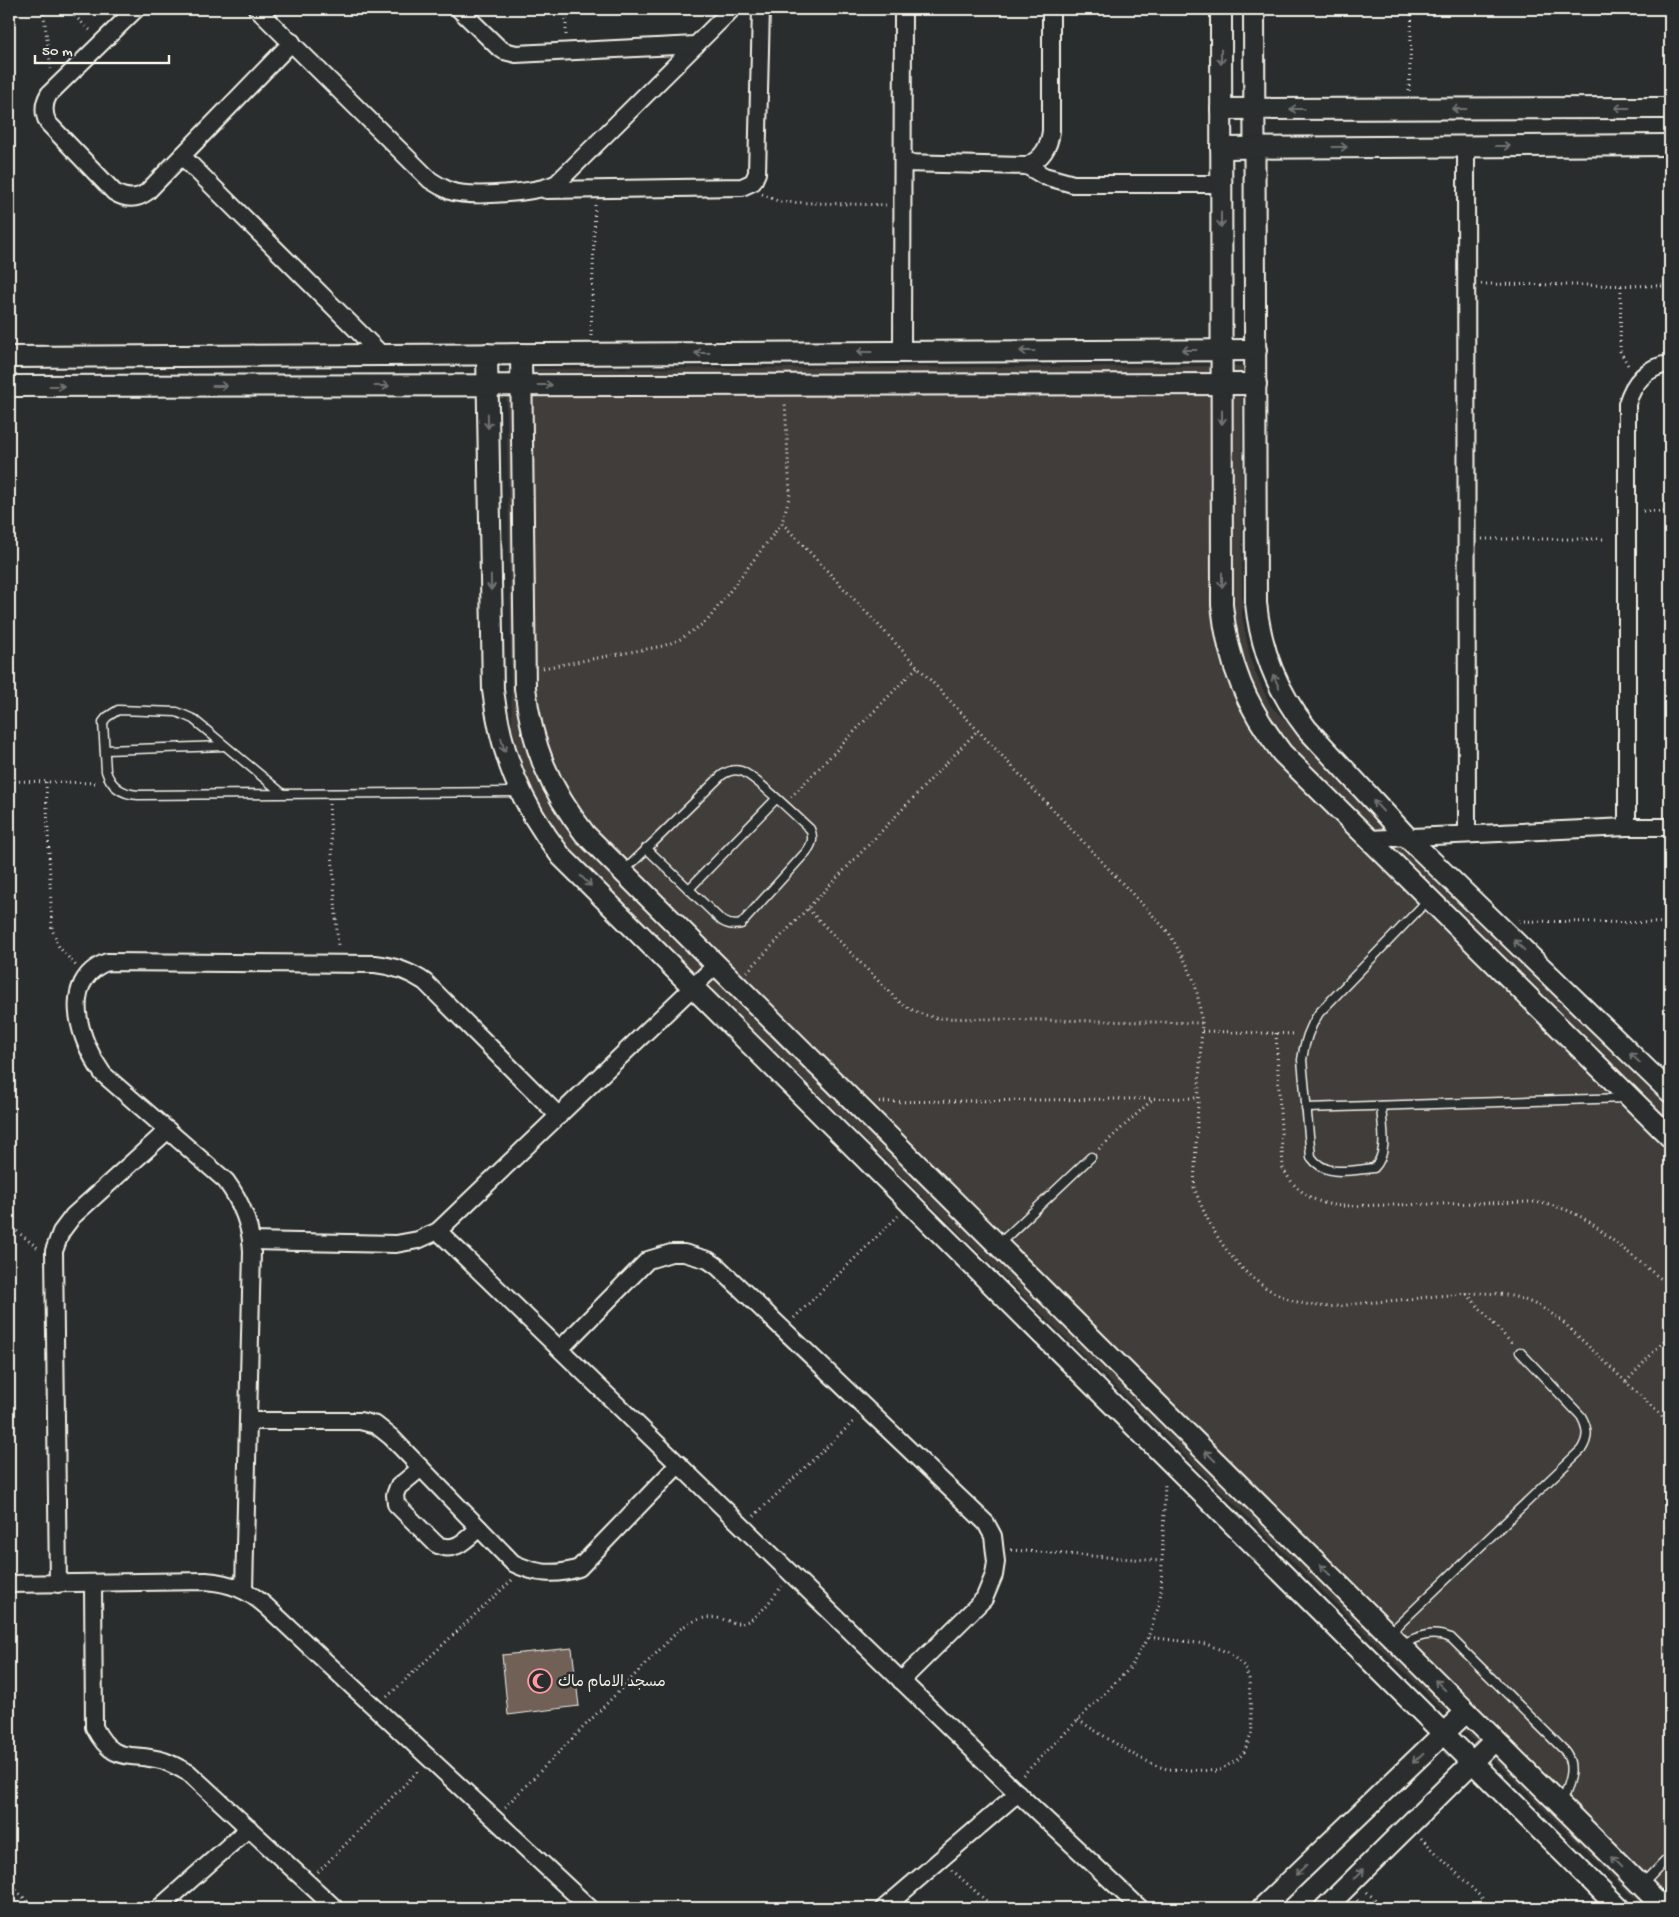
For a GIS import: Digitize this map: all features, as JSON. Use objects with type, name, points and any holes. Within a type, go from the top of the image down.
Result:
[{"type":"street","points":[[136,9],[49,94],[44,105],[48,123],[114,192],[128,198],[142,196],[292,42]]},
{"type":"street","points":[[257,9],[430,180],[450,191],[472,194],[539,190],[742,187],[753,182],[757,173],[761,9]]},
{"type":"street","points":[[459,9],[492,42],[504,51],[516,54],[696,45]]},
{"type":"street","points":[[539,190],[549,187],[564,176],[732,9]]},
{"type":"street","points":[[902,352],[903,9]]},
{"type":"street","points":[[1027,166],[1043,154],[1050,139],[1051,9]]},
{"type":"street","points":[[1221,9],[1222,605],[1225,632],[1240,684],[1251,708],[1271,739],[1299,771],[1670,1137]]},
{"type":"street","points":[[1254,9],[1256,603],[1259,626],[1271,670],[1293,711],[1307,729],[1407,837],[1670,1092]]},
{"type":"street","points":[[1221,109],[1670,108]]},
{"type":"street","points":[[1222,148],[1670,145]]},
{"type":"street","points":[[1466,146],[1467,834]]},
{"type":"street","points":[[182,156],[382,355]]},
{"type":"street","points":[[902,163],[1027,166],[1044,176],[1073,184],[1221,184]]},
{"type":"street","points":[[9,357],[1256,350]]},
{"type":"street","points":[[487,354],[493,690],[496,718],[502,745],[520,792],[545,835],[561,856],[1619,1908]]},
{"type":"street","points":[[521,354],[526,696],[540,758],[559,798],[585,834],[1664,1908]]},
{"type":"street","points":[[1627,827],[1627,404],[1634,386],[1641,377],[1658,366],[1670,364]]},
{"type":"street","points":[[9,386],[1256,384]]},
{"type":"street","points":[[1368,839],[1627,827],[1670,827]]},
{"type":"street","points":[[244,1590],[251,1241],[247,1222],[240,1203],[226,1182],[104,1074],[87,1048],[80,1024],[78,997],[79,988],[88,974],[93,969],[107,962],[376,964],[396,967],[425,982],[559,1116]]},
{"type":"street","points":[[251,1241],[396,1244],[418,1240],[438,1231],[716,965]]},
{"type":"street","points":[[58,1584],[54,1251],[61,1232],[73,1216],[168,1130]]},
{"type":"street","points":[[438,1231],[1014,1790],[1140,1908]]},
{"type":"street","points":[[560,1349],[648,1260],[671,1253],[696,1255],[718,1267],[986,1524],[993,1536],[995,1549],[994,1575],[984,1599],[901,1681]]},
{"type":"street","points":[[1030,1322],[1053,1300]]},
{"type":"street","points":[[248,1421],[360,1421],[368,1422],[384,1430],[513,1563],[546,1574],[568,1572],[579,1568],[679,1464]]},
{"type":"street","points":[[421,1468],[398,1487],[396,1495],[399,1508],[441,1547],[458,1546],[479,1528]]},
{"type":"street","points":[[9,1584],[206,1581],[226,1583],[244,1590],[261,1601],[590,1908]]},
{"type":"street","points":[[93,1583],[94,1727],[98,1735],[111,1749],[120,1754],[129,1757],[163,1761],[189,1773],[335,1908]]},
{"type":"street","points":[[1262,1908],[1466,1712]]},
{"type":"street","points":[[1324,1908],[1495,1740]]},
{"type":"street","points":[[884,1908],[941,1859],[1014,1790]]},
{"type":"street","points":[[159,1908],[249,1828]]},
{"type":"lane","points":[[282,794],[193,719],[183,713],[118,710],[107,716],[103,722],[106,771],[117,788],[131,794],[282,794],[520,792]]},
{"type":"lane","points":[[105,750],[224,746]]},
{"type":"lane","points":[[622,872],[646,848],[722,775],[729,771],[743,771],[810,829],[812,839],[811,846],[741,924],[732,925],[722,921],[646,848]]},
{"type":"lane","points":[[689,889],[776,799]]},
{"type":"lane","points":[[1381,1106],[1383,1152],[1378,1164],[1374,1168],[1331,1172],[1320,1167],[1311,1157],[1302,1060],[1304,1046],[1319,1013],[1429,898]]},
{"type":"lane","points":[[1306,1108],[1630,1098]]},
{"type":"lane","points":[[997,1245],[1091,1157]]},
{"type":"lane","points":[[1395,1640],[1585,1445],[1587,1432],[1586,1423],[1582,1416],[1520,1352]]},
{"type":"lane","points":[[1395,1640],[1438,1634],[1452,1638],[1571,1759],[1572,1768],[1561,1806]]},
{"type":"lane","points":[[1642,1886],[1670,1856]]},
{"type":"path","points":[[43,9],[54,90]]},
{"type":"path","points":[[67,9],[102,42]]},
{"type":"path","points":[[566,9],[566,52]]},
{"type":"path","points":[[1408,109],[1412,9]]},
{"type":"path","points":[[753,182],[760,193],[780,202],[902,205]]},
{"type":"path","points":[[591,354],[595,189]]},
{"type":"path","points":[[1466,284],[1670,286]]},
{"type":"path","points":[[1621,286],[1620,351],[1628,366],[1641,377]]},
{"type":"path","points":[[525,671],[663,646],[679,640],[707,621],[782,523],[790,494],[784,385]]},
{"type":"path","points":[[1626,511],[1670,511]]},
{"type":"path","points":[[782,523],[1168,934],[1187,965],[1195,984],[1202,1023],[1194,1187],[1208,1222],[1217,1238],[1241,1267],[1262,1286],[1289,1300],[1320,1307],[1466,1294],[1503,1294],[1519,1298],[1549,1311],[1562,1321],[1670,1424]]},
{"type":"path","points":[[1466,539],[1626,539]]},
{"type":"path","points":[[783,805],[918,666]]},
{"type":"path","points":[[736,984],[978,730]]},
{"type":"path","points":[[9,781],[112,783]]},
{"type":"path","points":[[46,782],[52,929],[59,947],[71,962],[88,974]]},
{"type":"path","points":[[328,793],[339,964]]},
{"type":"path","points":[[808,909],[897,1000],[906,1007],[926,1016],[938,1018],[1202,1023]]},
{"type":"path","points":[[1494,920],[1670,923]]},
{"type":"path","points":[[1202,1032],[1308,1034]]},
{"type":"path","points":[[1276,1033],[1283,1168],[1292,1183],[1307,1197],[1330,1205],[1342,1206],[1534,1202],[1551,1204],[1579,1215],[1591,1223],[1670,1286]]},
{"type":"path","points":[[1091,1157],[1153,1098]]},
{"type":"path","points":[[854,1102],[1198,1098]]},
{"type":"path","points":[[783,1329],[911,1204]]},
{"type":"path","points":[[9,1225],[53,1261]]},
{"type":"path","points":[[1466,1294],[1520,1352]]},
{"type":"path","points":[[1626,1382],[1670,1334]]},
{"type":"path","points":[[742,1526],[867,1409]]},
{"type":"path","points":[[1014,1790],[1078,1720],[1130,1668],[1148,1638],[1158,1608],[1162,1577],[1161,1561],[1166,1458]]},
{"type":"path","points":[[995,1549],[1161,1561]]},
{"type":"path","points":[[375,1707],[524,1568]]},
{"type":"path","points":[[494,1819],[680,1629],[693,1621],[701,1619],[718,1618],[738,1624],[752,1620],[792,1574]]},
{"type":"path","points":[[1078,1720],[1136,1756],[1157,1766],[1218,1772],[1237,1760],[1246,1747],[1252,1733],[1249,1679],[1244,1666],[1229,1653],[1206,1644],[1148,1638]]},
{"type":"path","points":[[307,1883],[430,1758]]},
{"type":"path","points":[[1408,1825],[1484,1900],[1487,1908]]},
{"type":"path","points":[[941,1859],[994,1908]]},
{"type":"path","points":[[9,1883],[34,1908]]},
{"type":"shaded area","points":[[1242,366],[1242,616],[1251,662],[1270,705],[1670,1107],[1670,1908],[1644,1908],[571,850],[544,815],[534,796],[517,752],[512,727],[506,369]]},
{"type":"building","name":"مسجد الامام ماك","points":[[572,1648],[579,1706],[508,1715],[502,1655]]},
{"type":"place","name":"مسجد الامام ماك","points":[[540,1681]]}]
